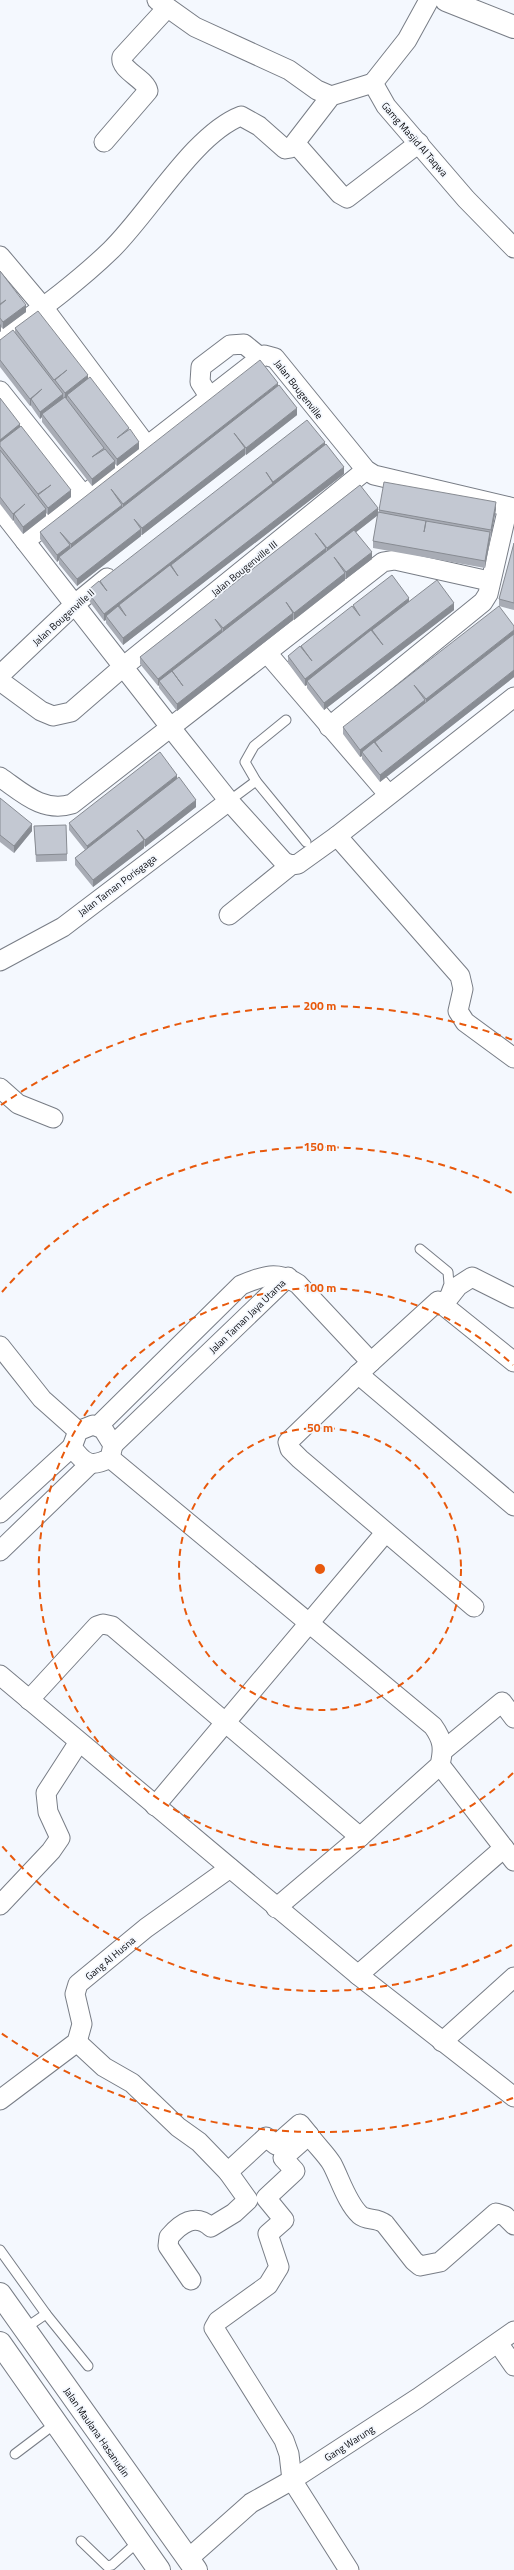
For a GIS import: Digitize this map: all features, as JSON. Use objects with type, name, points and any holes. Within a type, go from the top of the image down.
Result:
[{"type":"street","points":[[0,340],[111,250],[138,223],[197,149],[231,120],[241,116],[251,120],[285,149],[296,144],[331,96],[373,83],[407,40],[429,0]]},
{"type":"street","points":[[446,0],[514,27]]},
{"type":"street","points":[[104,142],[148,91],[146,86],[123,64],[122,57],[162,4],[195,27],[289,70],[317,90],[331,96]]},
{"type":"street","name":"Gamg Masjid Al Taqwa","points":[[373,83],[379,98],[466,199],[514,248]]},
{"type":"street","points":[[296,144],[340,194],[347,198],[419,143]]},
{"type":"street","points":[[0,256],[43,306],[147,446]]},
{"type":"street","points":[[209,396],[200,382],[201,367],[230,344],[244,344],[260,357]]},
{"type":"street","name":"Jalan Bougenville","points":[[25,541],[260,357],[269,355],[275,358],[310,417],[366,470],[382,478],[511,507]]},
{"type":"street","points":[[0,391],[84,496]]},
{"type":"street","name":"Jalan Bougenville III","points":[[0,681],[41,711],[53,716],[71,712],[123,667],[366,470]]},
{"type":"street","points":[[329,727],[484,602],[487,598],[489,581],[511,507]]},
{"type":"street","points":[[0,509],[229,801],[284,862],[291,865]]},
{"type":"street","points":[[0,778],[38,803],[62,807],[72,804],[383,562],[395,560],[489,581]]},
{"type":"street","name":"Jalan Bougenville II","points":[[0,675],[75,604],[123,566]]},
{"type":"street","points":[[267,653],[388,794]]},
{"type":"street","points":[[229,915],[291,865],[298,864],[336,836],[388,794],[511,704]]},
{"type":"street","name":"Jalan Taman Porisgaga","points":[[0,961],[63,927],[229,801]]},
{"type":"street","points":[[336,836],[457,972],[463,989],[458,1011],[465,1022],[514,1058]]},
{"type":"street","points":[[0,1088],[18,1104],[53,1118]]},
{"type":"street","name":"Jalan Taman Jaya Utama","points":[[98,1426],[241,1285],[263,1276],[288,1277]]},
{"type":"street","points":[[288,1277],[298,1284],[365,1368],[514,1506]]},
{"type":"street","name":"Jalan Taman Jaya Utama","points":[[111,1451],[288,1277]]},
{"type":"street","points":[[474,1607],[385,1533],[300,1459],[290,1449],[288,1442],[365,1368],[458,1286],[472,1277],[514,1298]]},
{"type":"street","points":[[440,1303],[514,1362]]},
{"type":"street","points":[[0,1346],[75,1439],[80,1458],[90,1464]]},
{"type":"street","points":[[0,1513],[75,1439],[85,1427],[98,1426],[110,1437],[111,1451],[309,1624],[433,1726],[442,1738],[442,1757],[509,1855],[358,1975]]},
{"type":"street","points":[[0,1551],[90,1464],[98,1463],[111,1451]]},
{"type":"street","points":[[155,1806],[385,1533]]},
{"type":"street","points":[[28,1700],[90,1633],[103,1624],[112,1626],[360,1837]]},
{"type":"street","points":[[0,1675],[276,1908],[442,2042],[514,2097]]},
{"type":"street","points":[[276,1908],[360,1837],[442,1757],[502,1702],[514,1718]]},
{"type":"street","points":[[0,1905],[51,1851],[60,1838],[48,1812],[46,1793],[79,1742]]},
{"type":"street","name":"Gang Al Husna","points":[[77,2042],[82,2024],[75,1994],[78,1984],[146,1928],[230,1868]]},
{"type":"street","points":[[442,2042],[514,1977]]},
{"type":"street","points":[[0,2100],[77,2042],[104,2067],[132,2083],[178,2127],[199,2142],[228,2172],[248,2200],[234,2213],[211,2227],[203,2220],[192,2219],[181,2225],[169,2237],[168,2246],[191,2280]]},
{"type":"street","points":[[228,2172],[266,2137],[276,2145],[300,2124],[332,2165],[340,2184],[357,2212],[363,2217],[379,2219],[385,2224],[414,2261],[420,2266],[440,2262],[496,2213],[505,2216],[514,2225]]},
{"type":"street","points":[[310,2135],[283,2158],[295,2171],[266,2198],[284,2220],[268,2234],[279,2267],[274,2277],[264,2288],[218,2321],[214,2328],[284,2440],[289,2454],[292,2480],[349,2570]]},
{"type":"street","name":"Jalan Maulana Hasanudin","points":[[0,2294],[192,2564]]},
{"type":"street","name":"Gang Warung","points":[[192,2564],[251,2503],[292,2480],[514,2331]]},
{"type":"street","points":[[0,2343],[56,2423],[135,2546],[159,2570]]},
{"type":"street","points":[[498,2343],[514,2366]]},
{"type":"lane","points":[[286,720],[254,746],[246,756],[248,769],[256,781],[306,842]]},
{"type":"lane","points":[[229,801],[256,781]]},
{"type":"lane","points":[[420,1249],[448,1272],[449,1277],[447,1290],[440,1303]]},
{"type":"lane","points":[[0,2250],[46,2314],[88,2366]]},
{"type":"lane","points":[[24,2329],[46,2314]]},
{"type":"lane","points":[[16,2454],[56,2423]]},
{"type":"lane","points":[[81,2541],[107,2566],[112,2565],[135,2546]]},
{"type":"building","points":[[0,271],[26,305],[3,322],[0,318],[0,305],[6,300],[0,304]]},
{"type":"building","points":[[38,311],[88,375],[65,393],[55,380],[67,370],[54,380],[15,328]]},
{"type":"building","points":[[13,330],[63,394],[40,412],[31,399],[42,389],[30,399],[0,360],[0,340]]},
{"type":"building","points":[[260,360],[278,383],[123,504],[111,489],[122,505],[71,544],[60,532],[70,545],[57,555],[40,532]]},
{"type":"building","points":[[90,377],[129,428],[117,438],[130,429],[139,442],[117,459],[67,395]]},
{"type":"building","points":[[279,385],[297,408],[246,448],[234,433],[245,448],[142,528],[134,519],[141,529],[77,579],[59,557]]},
{"type":"building","points":[[65,397],[104,448],[92,457],[105,449],[115,461],[92,479],[42,414]]},
{"type":"building","points":[[0,398],[20,424],[0,440]]},
{"type":"building","points":[[307,420],[325,442],[273,482],[266,472],[273,483],[104,614],[87,591],[99,581],[107,591],[100,581]]},
{"type":"building","points":[[21,426],[71,490],[48,508],[38,495],[51,485],[38,494],[0,446],[0,442]]},
{"type":"building","points":[[326,444],[344,467],[123,638],[106,616],[118,606],[126,616],[119,605],[170,565],[178,576],[171,565]]},
{"type":"building","points":[[0,450],[46,509],[23,527],[14,514],[25,504],[13,514],[0,497]]},
{"type":"building","points":[[384,482],[496,502],[491,530],[379,510]]},
{"type":"building","points":[[360,485],[378,508],[327,548],[315,533],[326,548],[223,628],[215,619],[222,629],[158,679],[140,657]]},
{"type":"building","points":[[378,512],[490,532],[485,561],[373,541]]},
{"type":"building","points":[[354,530],[372,552],[346,572],[334,557],[345,573],[294,613],[286,602],[293,613],[177,704],[159,681]]},
{"type":"building","points":[[514,543],[514,603],[499,599]]},
{"type":"building","points":[[392,575],[409,598],[305,679],[288,656],[300,646],[312,661],[301,646],[352,606],[360,616],[353,605]]},
{"type":"building","points":[[437,580],[454,603],[324,703],[307,681],[371,630],[383,645],[372,630]]},
{"type":"building","points":[[499,606],[514,626],[514,630],[426,699],[414,685],[425,700],[360,750],[343,727]]},
{"type":"building","points":[[514,634],[514,670],[380,775],[362,752],[374,742],[382,752],[375,742]]},
{"type":"building","points":[[160,752],[177,775],[87,846],[69,823]]},
{"type":"building","points":[[179,777],[196,800],[145,840],[137,830],[144,840],[93,880],[75,858]]},
{"type":"building","points":[[0,798],[32,824],[14,846],[0,835]]},
{"type":"building","points":[[66,825],[67,854],[36,855],[34,826]]}]
